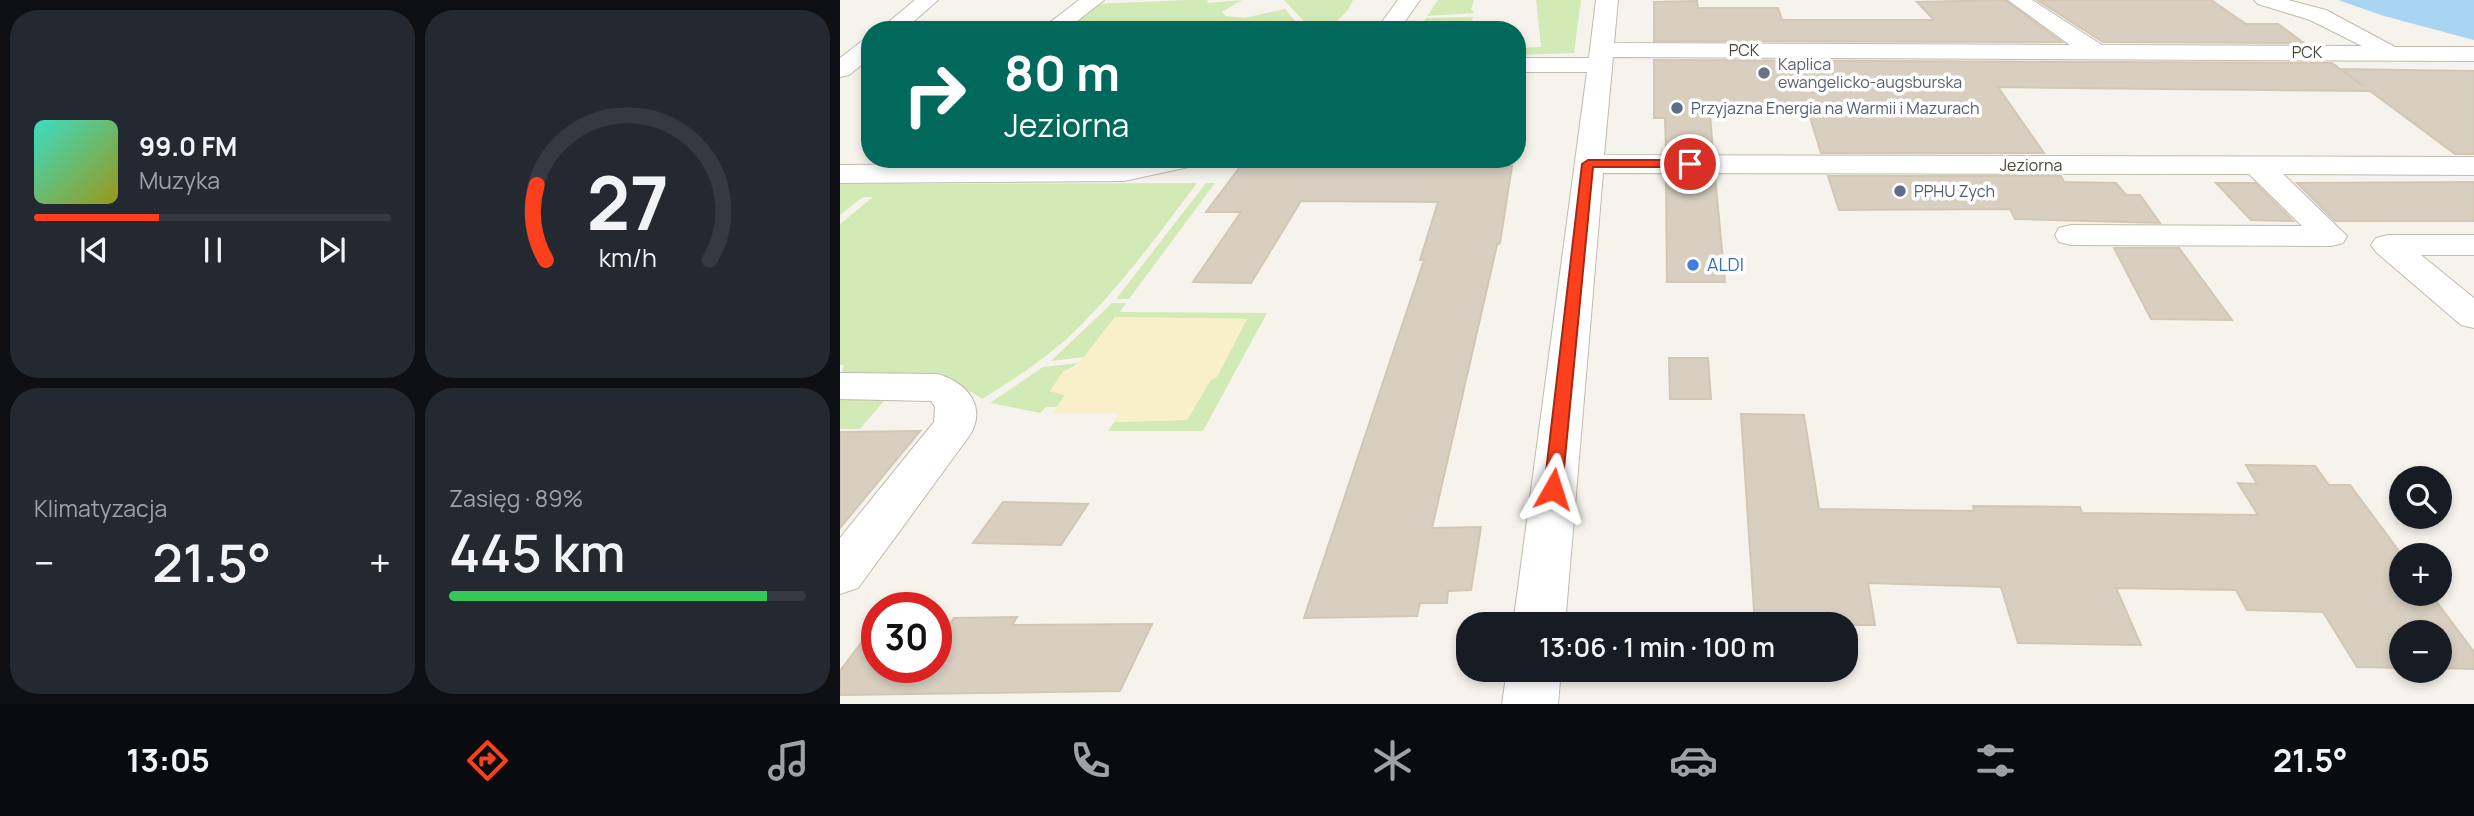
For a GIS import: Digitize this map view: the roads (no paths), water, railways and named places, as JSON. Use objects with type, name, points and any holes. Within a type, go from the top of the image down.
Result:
[{"type":"street","points":[[901,21],[928,0]]},
{"type":"street","points":[[1064,21],[1093,0]]},
{"type":"street","points":[[1394,21],[1409,0]]},
{"type":"street","points":[[1539,612],[1607,0]]},
{"type":"street","points":[[2018,0],[2096,52]]},
{"type":"street","name":"PCK","points":[[2265,0],[2318,15],[2391,52]]},
{"type":"street","name":"PCK","points":[[1526,64],[1601,57],[2096,52],[2300,56],[2391,52],[2474,54]]},
{"type":"street","points":[[840,70],[861,53]]},
{"type":"street","name":"Jeziorna","points":[[1588,164],[2474,166]]},
{"type":"street","points":[[2256,166],[2332,236]]},
{"type":"street","points":[[858,169],[1124,172],[1144,168]]},
{"type":"street","points":[[2071,235],[2332,236],[2388,245],[2474,245]]},
{"type":"street","points":[[2388,245],[2474,317]]},
{"type":"street","points":[[840,386],[938,388],[951,393],[957,402],[955,425],[840,575]]},
{"type":"street","points":[[1530,704],[1533,682]]},
{"type":"water","points":[[2338,0],[2474,0],[2474,40],[2384,16]]},
{"type":"place","name":"Kaplica ewangelicko-augsburska","points":[[1764,73]]},
{"type":"place","name":"Przyjazna Energia na Warmii i Mazurach","points":[[1677,108]]},
{"type":"place","name":"PPHU Zych","points":[[1900,191]]},
{"type":"place","name":"ALDI","points":[[1693,265]]}]
